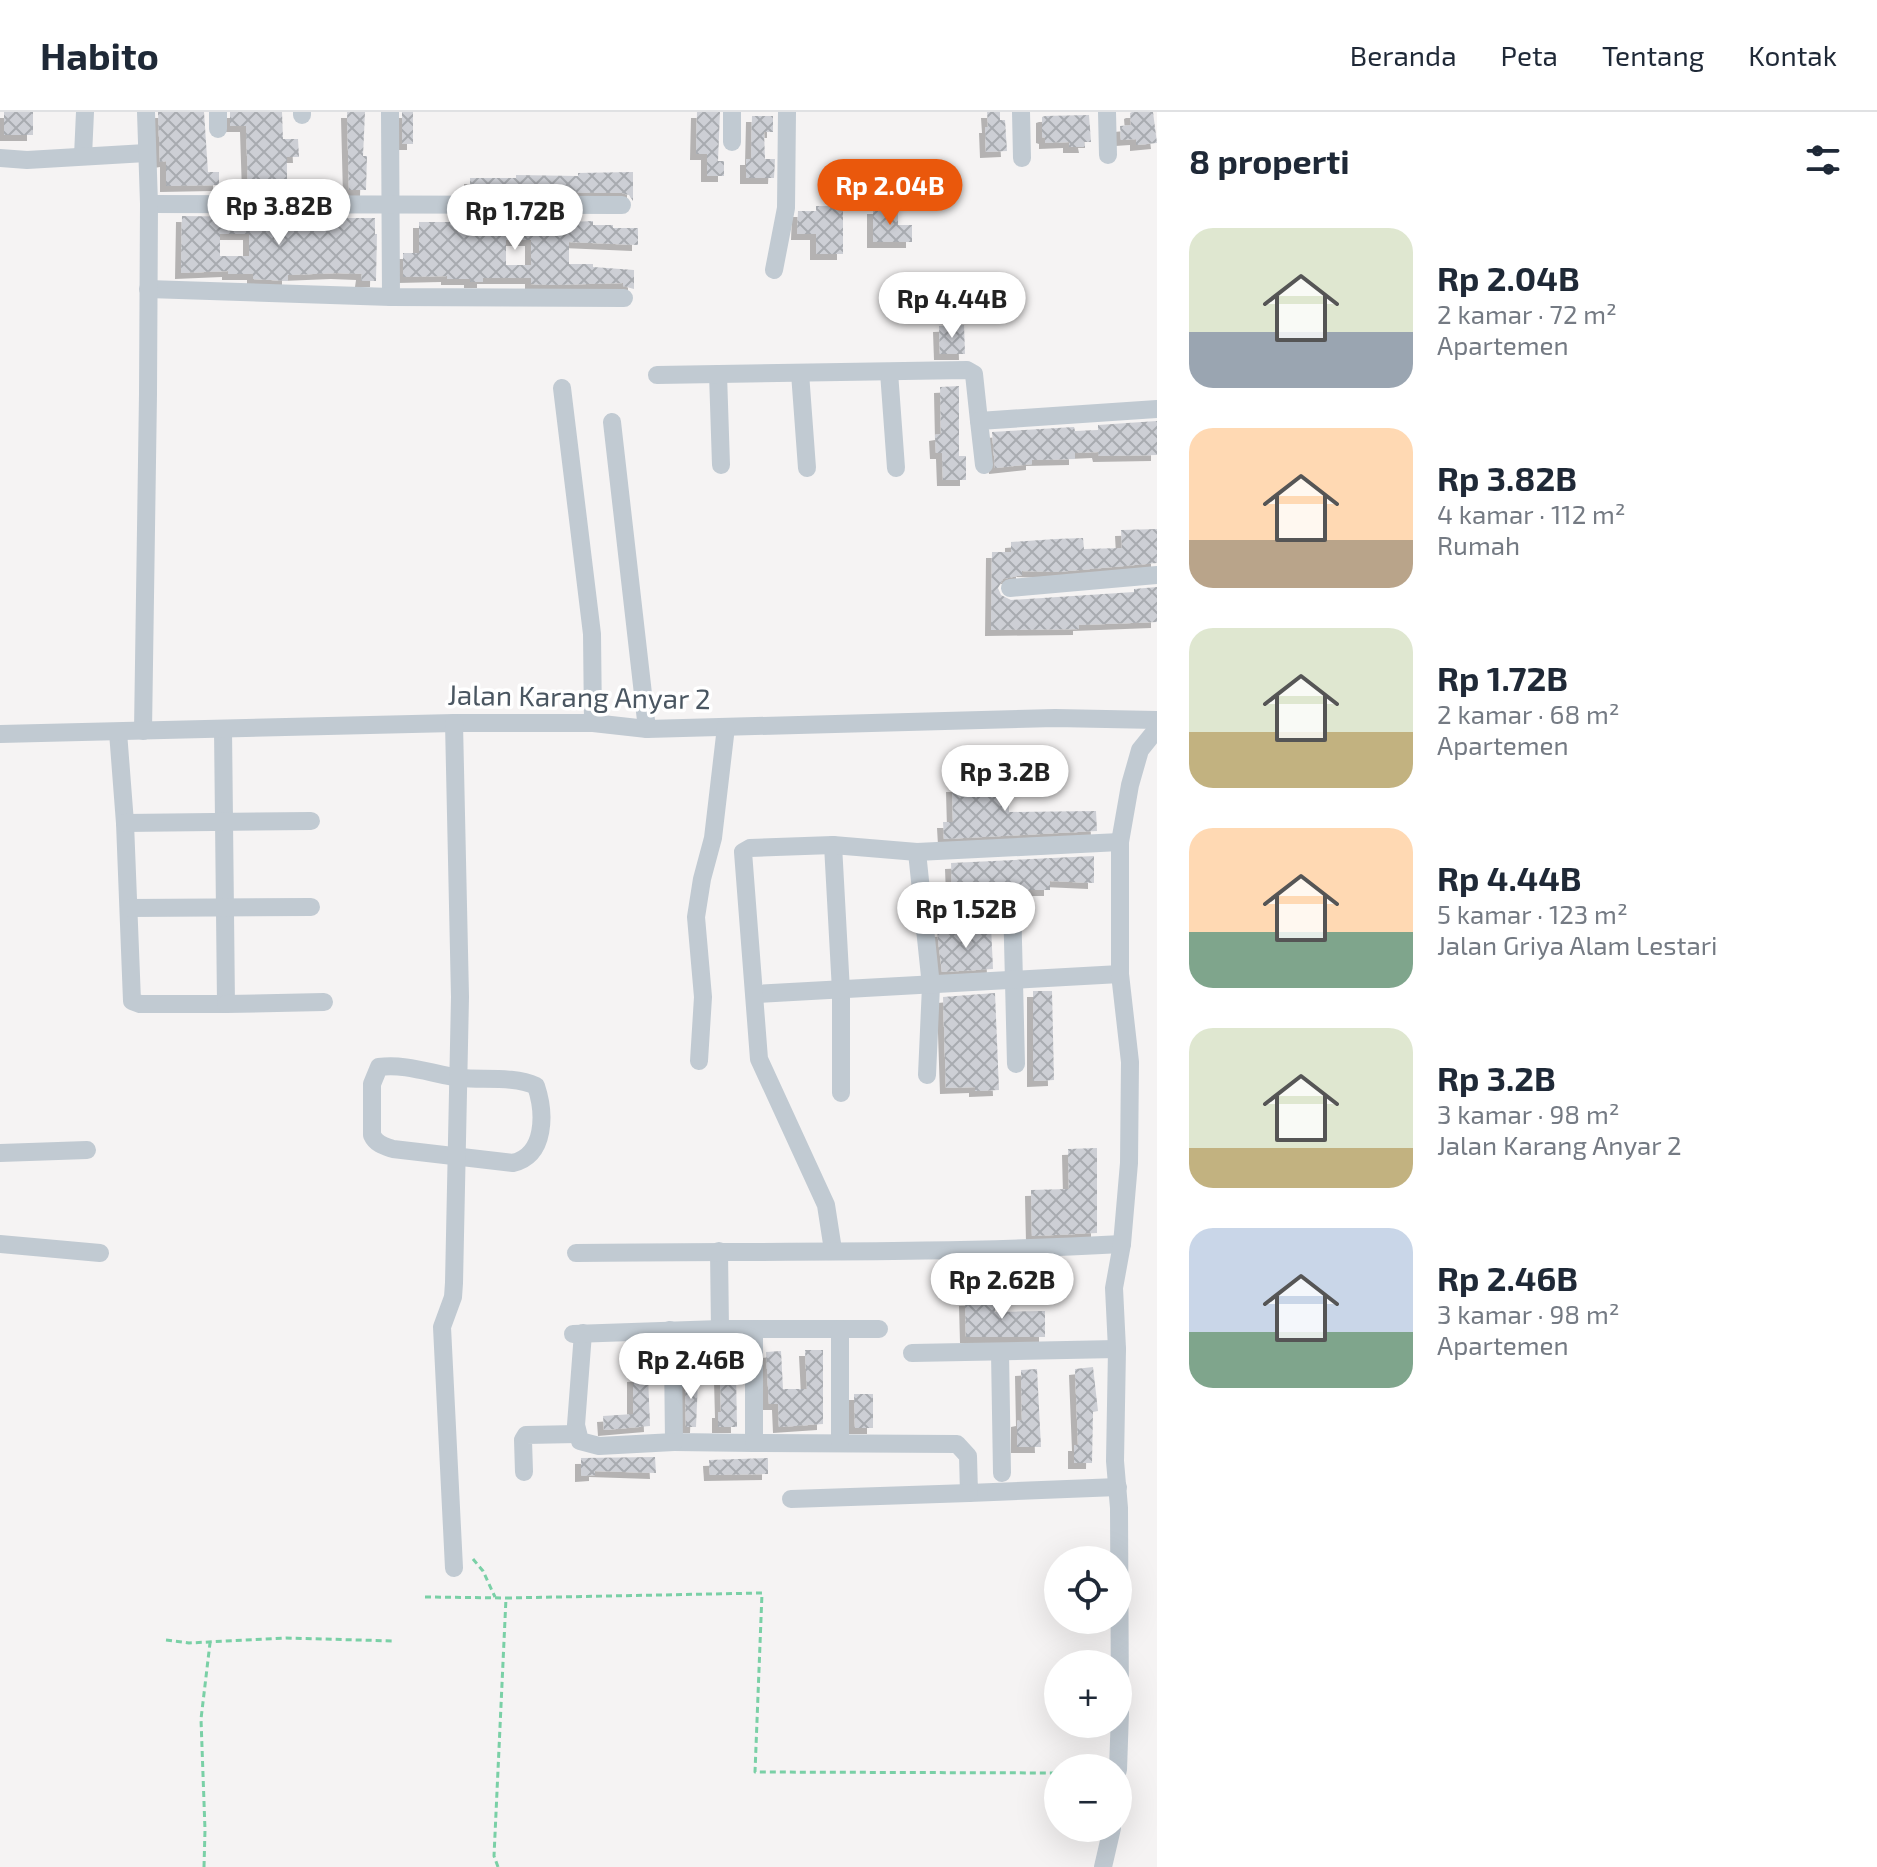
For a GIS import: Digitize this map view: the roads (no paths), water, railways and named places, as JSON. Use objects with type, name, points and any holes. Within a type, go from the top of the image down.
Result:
[{"type":"street","points":[[83,156],[85,112]]},
{"type":"street","points":[[143,731],[149,204],[146,112]]},
{"type":"street","points":[[390,112],[391,297]]},
{"type":"street","points":[[732,112],[732,142]]},
{"type":"street","points":[[774,270],[786,208],[787,112]]},
{"type":"street","points":[[1021,112],[1022,158]]},
{"type":"street","points":[[1107,112],[1108,155]]},
{"type":"street","points":[[0,158],[27,160],[146,153]]},
{"type":"street","points":[[149,204],[622,205]]},
{"type":"street","points":[[148,289],[391,297],[624,298]]},
{"type":"street","points":[[657,375],[971,371],[984,465]]},
{"type":"street","points":[[889,372],[896,468]]},
{"type":"street","points":[[800,373],[807,468]]},
{"type":"street","points":[[718,374],[721,465]]},
{"type":"street","points":[[562,388],[592,634],[593,723]]},
{"type":"street","points":[[979,421],[1157,409]]},
{"type":"street","points":[[612,422],[647,729]]},
{"type":"street","points":[[1010,588],[1157,575]]},
{"type":"street","name":"Jalan Karang Anyar 2","points":[[0,734],[454,723],[593,723],[647,729],[1055,718],[1157,720]]},
{"type":"street","points":[[454,723],[459,1078],[454,1283],[453,1297],[442,1327],[454,1568]]},
{"type":"street","points":[[699,1061],[703,997],[696,917],[713,838],[726,727]]},
{"type":"street","points":[[223,729],[226,1004]]},
{"type":"street","points":[[1119,1754],[1118,1487],[1115,1461],[1117,1349],[1114,1288],[1122,1244],[1129,1163],[1130,1062],[1120,974],[1120,842],[1140,750],[1157,729]]},
{"type":"street","points":[[118,732],[132,1001],[140,1004],[324,1002]]},
{"type":"street","points":[[125,823],[311,821]]},
{"type":"street","points":[[833,1250],[826,1205],[759,1059],[743,852],[750,848],[833,845],[917,852],[1120,842]]},
{"type":"street","points":[[833,845],[841,991],[841,1093]]},
{"type":"street","points":[[917,852],[931,986],[927,1075]]},
{"type":"street","points":[[1012,900],[1016,1064]]},
{"type":"street","points":[[129,908],[311,907]]},
{"type":"street","points":[[755,994],[1120,974]]},
{"type":"street","points":[[379,1067],[459,1078],[536,1086],[541,1113],[536,1147],[526,1159],[513,1163],[393,1149],[375,1141],[372,1135],[372,1084],[379,1067]]},
{"type":"street","points":[[0,1153],[87,1150]]},
{"type":"street","points":[[0,1244],[100,1253]]},
{"type":"street","points":[[576,1253],[927,1252],[1122,1244]]},
{"type":"street","points":[[719,1251],[720,1329]]},
{"type":"street","points":[[879,1329],[720,1329],[578,1334],[577,1434],[580,1441],[599,1446],[674,1442],[957,1444],[968,1456],[969,1493]]},
{"type":"street","points":[[754,1329],[754,1443]]},
{"type":"street","points":[[840,1329],[840,1443]]},
{"type":"street","points":[[670,1330],[674,1442]]},
{"type":"street","points":[[912,1353],[1117,1349]]},
{"type":"street","points":[[1000,1352],[1002,1473]]},
{"type":"street","points":[[524,1472],[523,1440],[526,1435],[577,1434]]},
{"type":"street","points":[[791,1499],[1118,1487]]},
{"type":"street","points":[[1103,1867],[1109,1842]]}]
